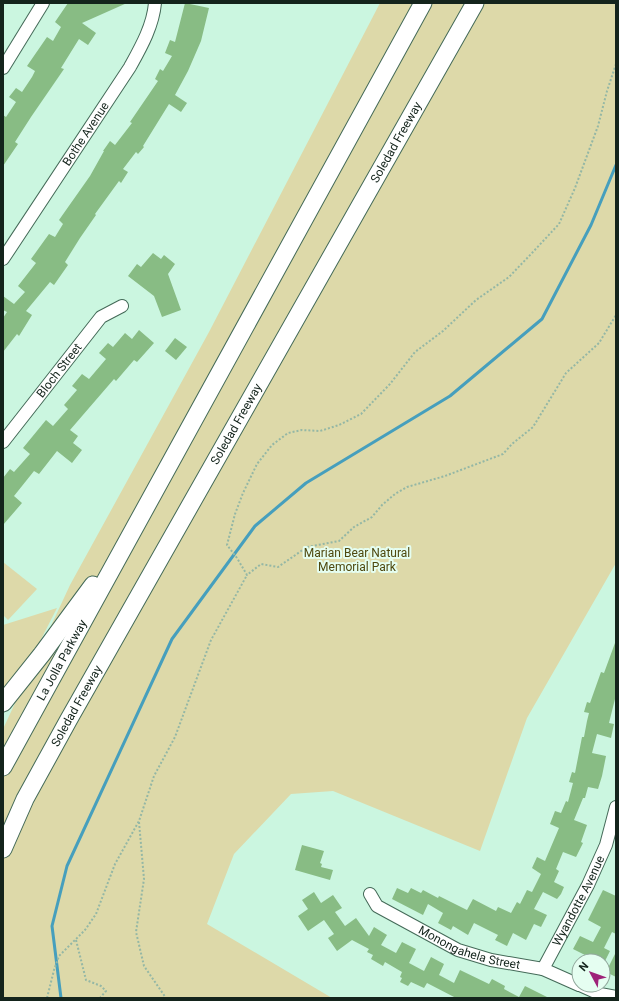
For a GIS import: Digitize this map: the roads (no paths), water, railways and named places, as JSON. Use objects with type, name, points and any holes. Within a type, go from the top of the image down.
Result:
[{"type":"highway","points":[[3,703],[42,654],[86,593],[120,552],[423,3]]},
{"type":"highway","name":"Soledad Freeway","points":[[3,849],[25,800],[69,720],[475,3]]},
{"type":"highway","name":"La Jolla Parkway","points":[[3,767],[120,552]]},
{"type":"street","points":[[3,68],[43,3]]},
{"type":"street","name":"Bothe Avenue","points":[[3,259],[130,68],[144,42],[154,11],[155,3]]},
{"type":"street","name":"Bloch Street","points":[[3,442],[101,317],[122,306]]},
{"type":"street","name":"Wyandotte Avenue","points":[[543,969],[588,885],[603,852],[616,807]]},
{"type":"street","name":"Monongahela Street","points":[[370,894],[377,906],[458,950],[491,960],[543,969],[571,981]]},
{"type":"street","name":"Monongahela Street","points":[[598,993],[616,997]]},
{"type":"waterway","points":[[61,998],[52,926],[67,866],[172,639],[255,526],[306,483],[450,396],[542,319],[591,225],[616,165]]},
{"type":"park label","name":"Marian Bear Natural Memorial Park","points":[[357,560]]}]
